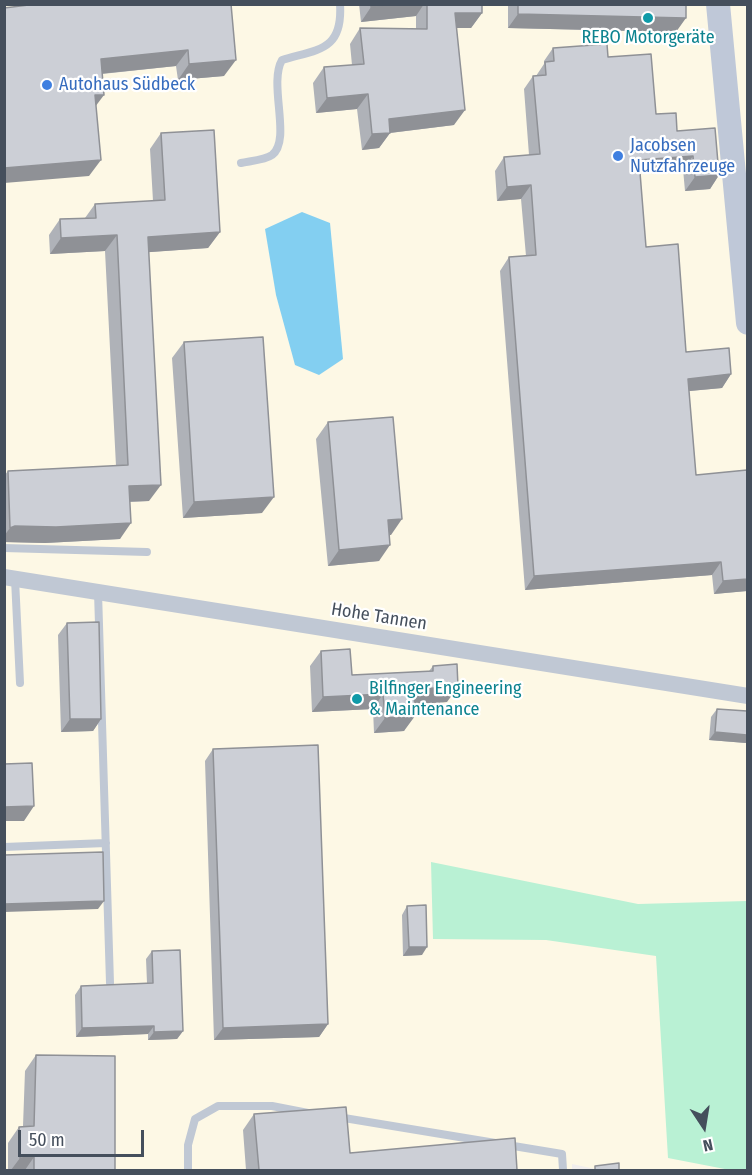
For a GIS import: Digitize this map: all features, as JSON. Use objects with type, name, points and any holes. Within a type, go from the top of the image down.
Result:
[{"type":"street","points":[[718,4],[747,323]]},
{"type":"street","name":"Hohe Tannen","points":[[10,578],[747,696]]},
{"type":"lane","points":[[241,163],[271,156],[279,148],[278,68],[282,60],[326,47],[334,41],[340,4]]},
{"type":"lane","points":[[4,548],[147,552]]},
{"type":"lane","points":[[10,578],[20,683]]},
{"type":"lane","points":[[98,592],[110,983]]},
{"type":"lane","points":[[4,847],[106,843]]},
{"type":"lane","points":[[188,1170],[188,1145],[195,1119],[218,1106],[272,1106],[321,1115]]},
{"type":"lane","points":[[333,1117],[562,1154],[563,1170]]},
{"type":"shaded area","points":[[5,5],[747,5],[747,1170],[600,1170],[572,1164],[572,1170],[5,1170]]},
{"type":"green space","points":[[431,862],[638,904],[747,901],[747,1170],[730,1170],[668,1158],[656,956],[546,940],[433,939]]},
{"type":"water","points":[[302,212],[330,223],[343,359],[319,375],[295,365],[276,295],[265,229]]},
{"type":"building","points":[[37,4],[231,4],[236,60],[189,64],[188,50],[101,59],[104,95],[95,95],[101,160],[4,168],[4,8]]},
{"type":"building","points":[[371,4],[391,4],[371,7]]},
{"type":"building","points":[[427,4],[482,4],[482,13],[455,13],[465,110],[389,119],[390,133],[372,134],[368,94],[327,98],[324,67],[364,64],[360,28],[427,29]]},
{"type":"building","points":[[518,4],[686,4],[686,18],[518,14]]},
{"type":"building","points":[[607,44],[608,57],[651,54],[656,114],[676,113],[677,131],[715,128],[719,175],[695,177],[693,156],[639,160],[646,247],[678,244],[686,352],[729,348],[731,374],[688,379],[696,475],[747,470],[747,579],[723,581],[721,562],[534,576],[509,257],[536,255],[531,185],[507,187],[504,157],[540,154],[533,76],[546,75],[545,62],[554,61],[553,48]]},
{"type":"building","points":[[214,130],[220,232],[148,237],[161,485],[129,486],[131,523],[10,528],[8,471],[128,465],[117,235],[61,238],[60,219],[96,218],[95,204],[165,200],[161,133]]},
{"type":"building","points":[[263,337],[274,497],[194,502],[184,342]]},
{"type":"building","points":[[393,417],[402,519],[388,520],[390,545],[339,550],[328,422]]},
{"type":"building","points":[[99,622],[101,719],[70,719],[67,623]]},
{"type":"building","points":[[350,649],[352,675],[433,671],[433,666],[457,664],[458,687],[414,689],[415,716],[385,718],[383,694],[323,697],[321,651]]},
{"type":"building","points":[[717,709],[747,711],[747,735],[715,732]]},
{"type":"building","points":[[318,745],[328,1024],[223,1028],[213,749]]},
{"type":"building","points":[[32,763],[34,806],[4,807],[4,764]]},
{"type":"building","points":[[103,852],[104,901],[4,904],[4,855]]},
{"type":"building","points":[[426,905],[427,947],[409,947],[407,906]]},
{"type":"building","points":[[180,950],[183,1031],[154,1032],[154,1026],[82,1028],[81,986],[153,983],[152,951]]},
{"type":"building","points":[[36,1055],[115,1056],[115,1170],[34,1170],[34,1157],[20,1158],[19,1127],[34,1126]]},
{"type":"building","points":[[346,1107],[350,1153],[515,1138],[517,1170],[259,1170],[254,1114]]},
{"type":"building","points":[[619,1163],[619,1170],[595,1170],[595,1166]]},
{"type":"place","name":"REBO Motorgeräte","points":[[648,18]]},
{"type":"place","name":"Autohaus Südbeck","points":[[47,85]]},
{"type":"place","name":"Jacobsen Nutzfahrzeuge","points":[[618,156]]},
{"type":"place","name":"Bilfinger Engineering & Maintenance","points":[[357,699]]}]
